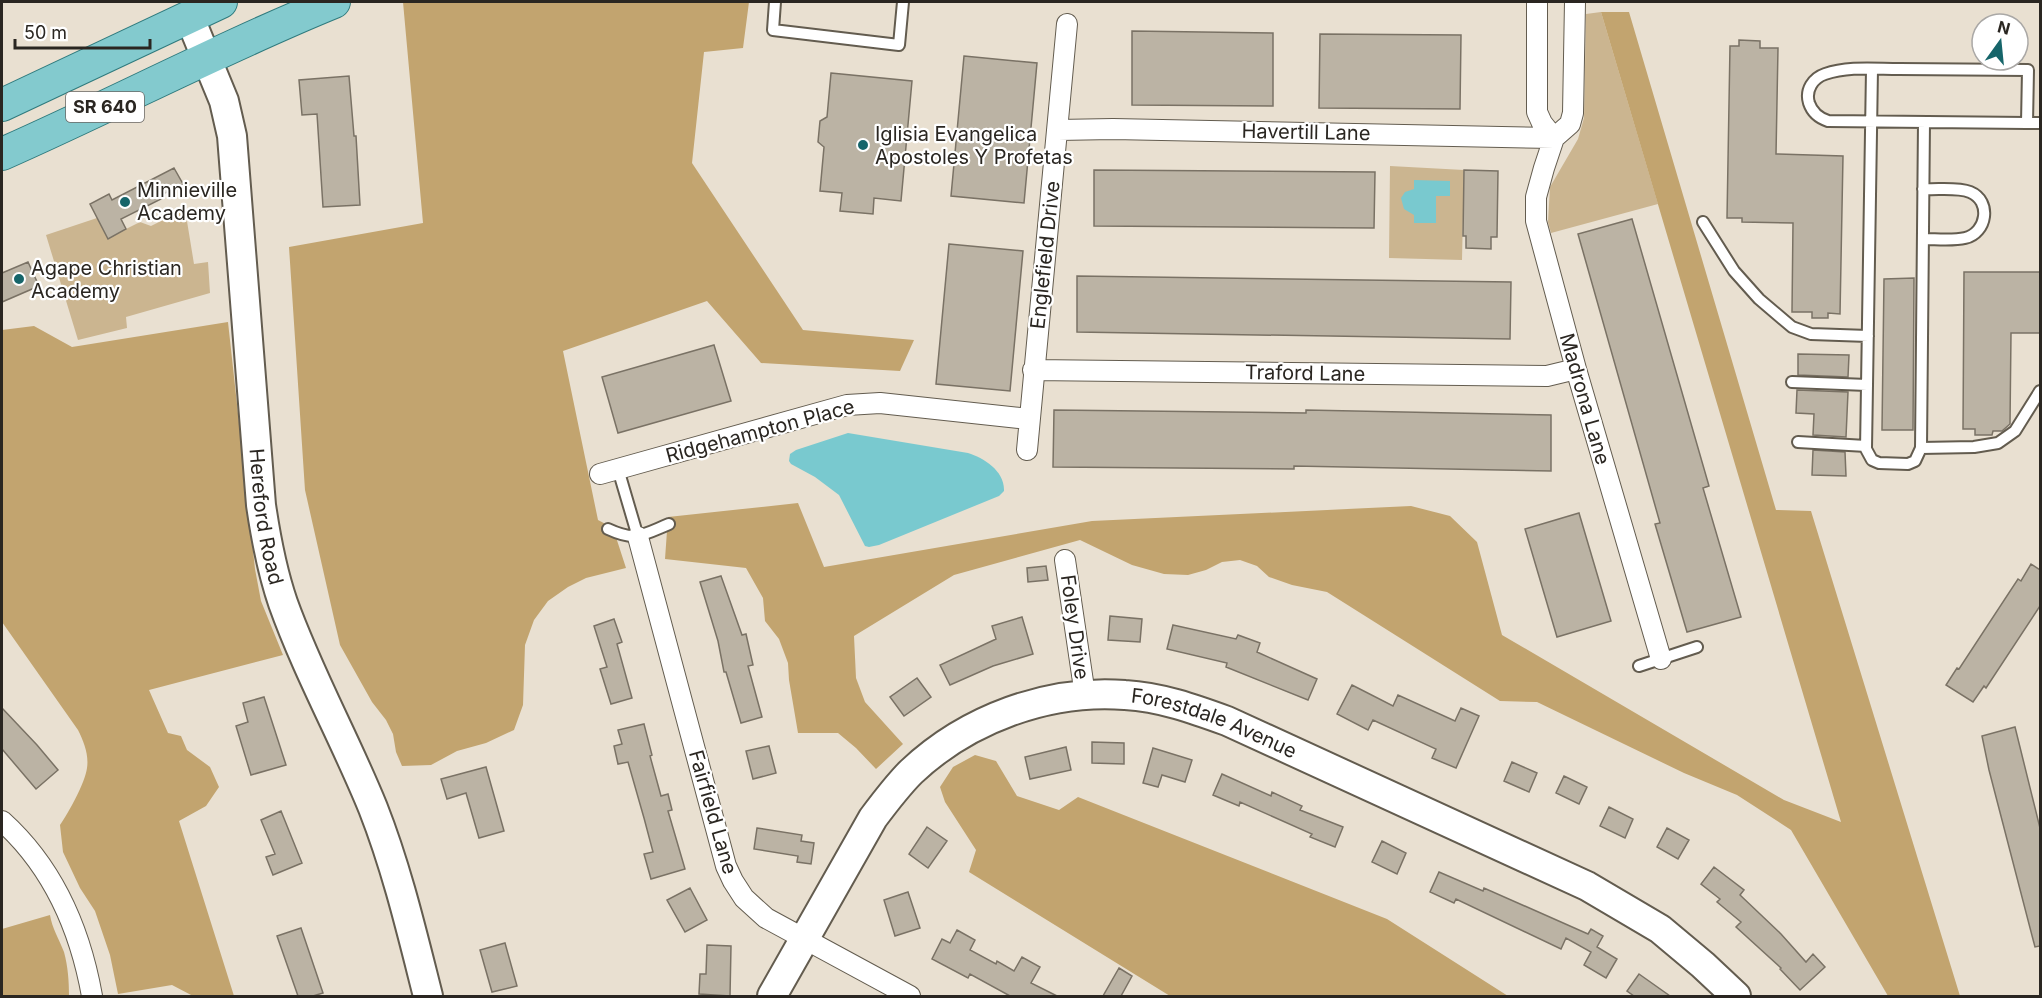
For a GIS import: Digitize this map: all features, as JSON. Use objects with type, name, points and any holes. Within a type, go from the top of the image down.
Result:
[{"type":"main road","name":"SR 640","points":[[2,105],[186,9],[221,2]]},
{"type":"main road","name":"SR 640","points":[[2,154],[76,122],[207,57],[334,2]]},
{"type":"street","points":[[1537,2],[1537,112],[1542,123],[1554,138]]},
{"type":"street","name":"Madrona Lane","points":[[1575,2],[1574,113],[1570,124],[1554,138],[1539,183],[1536,197],[1536,221],[1576,369],[1661,659]]},
{"type":"street","name":"Hereford Road","points":[[186,9],[224,101],[232,136],[261,505],[269,558],[283,603],[297,637],[380,827],[404,900],[428,996]]},
{"type":"street","name":"Englefield Drive","points":[[1027,450],[1067,24]]},
{"type":"street","name":"Havertill Lane","points":[[1058,130],[1137,129],[1554,138]]},
{"type":"street","name":"Traford Lane","points":[[1034,370],[1546,376],[1576,369]]},
{"type":"street","name":"Ridgehampton Place","points":[[609,471],[847,405],[880,403],[1029,420]]},
{"type":"street","name":"Fairfield Lane","points":[[638,537],[729,873],[744,898],[766,918],[910,996]]},
{"type":"street","name":"Foley Drive","points":[[1065,560],[1085,695]]},
{"type":"street","name":"Forestdale Avenue","points":[[772,996],[873,818],[893,791],[912,771],[967,731],[997,716],[1057,698],[1085,695],[1126,695],[1163,700],[1227,721],[1576,881],[1624,906],[1660,929],[1736,996]]},
{"type":"street","points":[[2,821],[45,871],[63,901],[77,933],[92,996]]},
{"type":"lane","points":[[775,2],[773,30],[898,45],[903,2]]},
{"type":"lane","points":[[1872,69],[1866,446],[1868,455],[1878,463],[1908,464],[1915,461],[1921,448],[1924,122]]},
{"type":"lane","points":[[2027,123],[2028,70],[1872,69],[1838,71],[1824,74],[1811,85],[1808,94],[1812,110],[1821,119],[1828,121],[1871,122],[1924,122],[2027,123],[2040,123]]},
{"type":"lane","points":[[1923,189],[1963,190],[1972,193],[1980,199],[1985,216],[1981,228],[1965,239],[1923,239]]},
{"type":"lane","points":[[1703,222],[1734,271],[1759,299],[1792,327],[1811,334],[1868,336]]},
{"type":"lane","points":[[1792,382],[1867,385]]},
{"type":"lane","points":[[1921,448],[1974,447],[1998,443],[2014,431],[2040,391]]},
{"type":"lane","points":[[1798,442],[1866,446]]},
{"type":"lane","points":[[609,471],[638,537]]},
{"type":"lane","points":[[608,530],[628,537],[638,537],[669,524]]},
{"type":"lane","points":[[1639,666],[1696,647]]},
{"type":"shaded area","points":[[403,2],[749,2],[743,48],[704,52],[692,163],[803,330],[914,340],[900,371],[761,363],[707,301],[563,351],[598,520],[613,528],[626,568],[586,578],[568,587],[548,601],[534,620],[525,645],[523,705],[514,730],[486,743],[457,751],[431,765],[402,766],[396,752],[393,734],[386,720],[372,702],[340,645],[305,490],[289,247],[423,223]]},
{"type":"shaded area","points":[[1601,12],[1658,204],[1551,233],[1548,222],[1550,187],[1578,139],[1584,118],[1586,14]]},
{"type":"shaded area","points":[[1601,12],[1629,12],[1776,510],[1811,511],[1960,996],[1888,996],[1791,830],[1737,795],[1684,773],[1537,702],[1500,701],[1327,592],[1292,585],[1269,577],[1257,566],[1240,560],[1222,562],[1188,575],[1164,574],[1132,565],[1080,540],[954,575],[854,636],[856,678],[865,702],[903,744],[876,769],[838,733],[798,733],[788,663],[779,639],[765,621],[763,598],[746,568],[665,559],[668,517],[798,503],[824,567],[1092,521],[1411,506],[1450,516],[1477,542],[1502,635],[1784,800],[1841,822]]},
{"type":"shaded area","points":[[1390,166],[1464,170],[1462,260],[1389,258]]},
{"type":"shaded area","points":[[185,209],[194,264],[208,262],[210,293],[126,317],[127,328],[78,340],[46,235],[97,218],[108,238],[140,222],[151,226]]},
{"type":"shaded area","points":[[228,322],[255,569],[261,601],[283,655],[149,690],[168,733],[181,736],[187,750],[210,767],[219,787],[206,806],[179,821],[234,996],[193,996],[172,985],[118,994],[110,955],[95,911],[80,888],[63,852],[60,825],[86,774],[86,749],[78,730],[2,622],[2,330],[34,326],[72,347]]},
{"type":"shaded area","points":[[975,755],[996,761],[1017,796],[1059,810],[1078,797],[1387,919],[1508,996],[1170,996],[969,872],[976,850],[945,802],[940,787],[953,767]]},
{"type":"shaded area","points":[[50,915],[64,952],[69,996],[2,996],[2,929]]},
{"type":"water","points":[[1414,180],[1450,181],[1450,196],[1436,196],[1436,223],[1414,223],[1414,215],[1404,209],[1401,198],[1405,192],[1414,189]]},
{"type":"water","points":[[848,433],[974,455],[987,462],[997,472],[1001,477],[1004,491],[999,496],[879,545],[865,546],[839,495],[789,461],[790,454],[796,450]]},
{"type":"building","points":[[1132,31],[1273,33],[1273,106],[1132,105]]},
{"type":"building","points":[[1320,34],[1461,35],[1460,109],[1319,108]]},
{"type":"building","points":[[1739,40],[1760,41],[1760,48],[1778,48],[1776,154],[1843,156],[1840,314],[1828,313],[1828,318],[1812,318],[1812,312],[1792,312],[1793,223],[1742,222],[1742,218],[1727,218],[1730,46],[1739,46]]},
{"type":"building","points":[[964,56],[1037,63],[1024,203],[951,196]]},
{"type":"building","name":"Iglisia Evangelica Apostoles Y Profetas","points":[[831,73],[912,81],[901,201],[874,198],[873,214],[840,211],[842,193],[820,191],[824,147],[818,142],[820,121],[827,117]]},
{"type":"building","points":[[349,76],[354,136],[356,136],[360,205],[323,207],[317,114],[302,115],[299,80]]},
{"type":"building","name":"Minnieville Academy","points":[[174,168],[183,184],[161,195],[163,198],[121,219],[126,229],[108,239],[90,204],[109,194],[112,200]]},
{"type":"building","points":[[1094,170],[1375,172],[1374,228],[1094,226]]},
{"type":"building","points":[[1464,170],[1498,171],[1497,237],[1491,237],[1491,249],[1466,248],[1466,236],[1463,236]]},
{"type":"building","points":[[1632,219],[1709,486],[1703,488],[1741,617],[1687,632],[1655,524],[1660,523],[1578,234]]},
{"type":"building","points":[[949,244],[1023,251],[1010,391],[936,384]]},
{"type":"building","name":"Agape Christian Academy","points":[[28,262],[39,286],[2,302],[2,273]]},
{"type":"building","points":[[1964,272],[2040,272],[2040,333],[2011,333],[2010,424],[2002,431],[1993,431],[1992,435],[1975,435],[1975,429],[1963,429]]},
{"type":"building","points":[[1077,276],[1511,282],[1510,339],[1077,332]]},
{"type":"building","points":[[1914,278],[1913,430],[1882,430],[1884,279]]},
{"type":"building","points":[[714,345],[731,401],[618,433],[602,377]]},
{"type":"building","points":[[1798,354],[1849,355],[1848,377],[1798,375]]},
{"type":"building","points":[[1797,390],[1848,392],[1846,437],[1813,435],[1814,414],[1796,413]]},
{"type":"building","points":[[1054,410],[1306,413],[1306,410],[1551,415],[1551,471],[1294,466],[1294,469],[1053,467]]},
{"type":"building","points":[[1813,450],[1845,452],[1846,476],[1812,475]]},
{"type":"building","points":[[1579,513],[1611,621],[1557,637],[1525,529]]},
{"type":"building","points":[[2031,564],[2040,570],[2040,606],[1986,688],[1984,686],[1973,702],[1946,685],[2018,579],[2021,581]]},
{"type":"building","points":[[1046,566],[1048,580],[1028,582],[1027,568]]},
{"type":"building","points":[[721,576],[742,635],[746,634],[753,665],[748,666],[762,717],[741,723],[726,672],[724,672],[718,641],[700,582]]},
{"type":"building","points":[[1110,616],[1142,619],[1140,642],[1108,640]]},
{"type":"building","points":[[1022,617],[1033,654],[993,666],[950,685],[940,665],[996,639],[992,626]]},
{"type":"building","points":[[614,619],[622,642],[617,644],[632,698],[611,704],[600,669],[607,667],[594,626]]},
{"type":"building","points":[[1173,625],[1236,639],[1238,635],[1260,643],[1257,652],[1317,679],[1308,700],[1226,667],[1227,663],[1167,649]]},
{"type":"building","points":[[917,678],[931,697],[904,716],[890,697]]},
{"type":"building","points":[[1352,685],[1393,706],[1398,695],[1455,721],[1461,708],[1479,716],[1456,768],[1432,758],[1436,749],[1373,720],[1368,730],[1337,714]]},
{"type":"building","points":[[264,697],[286,765],[251,775],[236,726],[248,722],[243,703]]},
{"type":"building","points":[[2,708],[58,770],[36,789],[2,749]]},
{"type":"building","points":[[644,724],[661,796],[668,794],[672,810],[668,811],[685,869],[651,879],[644,854],[653,852],[644,818],[628,762],[618,764],[614,746],[622,744],[618,730]]},
{"type":"building","points":[[2015,727],[2040,828],[2040,946],[2035,947],[1982,736]]},
{"type":"building","points":[[1092,742],[1124,743],[1124,764],[1092,763]]},
{"type":"building","points":[[769,746],[776,773],[753,779],[746,751]]},
{"type":"building","points":[[1066,747],[1071,770],[1030,779],[1025,757]]},
{"type":"building","points":[[1153,748],[1192,760],[1185,782],[1162,775],[1158,787],[1143,783]]},
{"type":"building","points":[[1512,762],[1537,773],[1529,792],[1504,781]]},
{"type":"building","points":[[486,767],[504,831],[479,838],[466,793],[447,799],[441,779]]},
{"type":"building","points":[[1222,774],[1271,796],[1272,792],[1302,806],[1300,810],[1343,827],[1335,847],[1310,837],[1312,834],[1240,802],[1239,806],[1213,795]]},
{"type":"building","points":[[1564,776],[1587,787],[1579,804],[1556,793]]},
{"type":"building","points":[[1609,807],[1633,819],[1625,838],[1600,826]]},
{"type":"building","points":[[281,811],[302,863],[273,875],[266,857],[275,854],[261,820]]},
{"type":"building","points":[[927,827],[947,841],[928,868],[909,854]]},
{"type":"building","points":[[757,828],[802,835],[801,841],[814,843],[811,864],[797,862],[798,856],[754,849]]},
{"type":"building","points":[[1667,828],[1689,840],[1678,859],[1657,847]]},
{"type":"building","points":[[1382,841],[1406,853],[1397,874],[1372,862]]},
{"type":"building","points":[[1714,867],[1744,890],[1740,895],[1781,934],[1806,962],[1813,954],[1825,967],[1800,990],[1781,968],[1736,927],[1741,922],[1717,902],[1720,899],[1701,884]]},
{"type":"building","points":[[1439,872],[1483,891],[1484,888],[1588,934],[1591,929],[1603,936],[1597,947],[1617,959],[1606,978],[1584,965],[1591,952],[1566,938],[1561,949],[1456,899],[1454,903],[1430,892]]},
{"type":"building","points":[[690,888],[707,920],[685,932],[667,900]]},
{"type":"building","points":[[908,892],[920,928],[895,936],[884,900]]},
{"type":"building","points":[[301,928],[323,993],[313,996],[298,996],[277,936]]},
{"type":"building","points":[[957,930],[975,940],[970,950],[996,964],[997,961],[1014,971],[1022,957],[1040,967],[1031,983],[1057,996],[1010,996],[970,974],[968,978],[932,959],[942,939],[950,943]]},
{"type":"building","points":[[505,943],[517,986],[492,992],[480,950]]},
{"type":"building","points":[[707,945],[731,946],[730,996],[699,994],[700,974],[706,974]]},
{"type":"building","points":[[1119,968],[1132,976],[1121,996],[1103,996]]},
{"type":"building","points":[[1639,974],[1670,996],[1634,996],[1627,991]]},
{"type":"place","name":"Iglisia Evangelica Apostoles Y Profetas","points":[[863,145]]},
{"type":"place","name":"Minnieville Academy","points":[[125,202]]},
{"type":"place","name":"Agape Christian Academy","points":[[19,279]]}]
